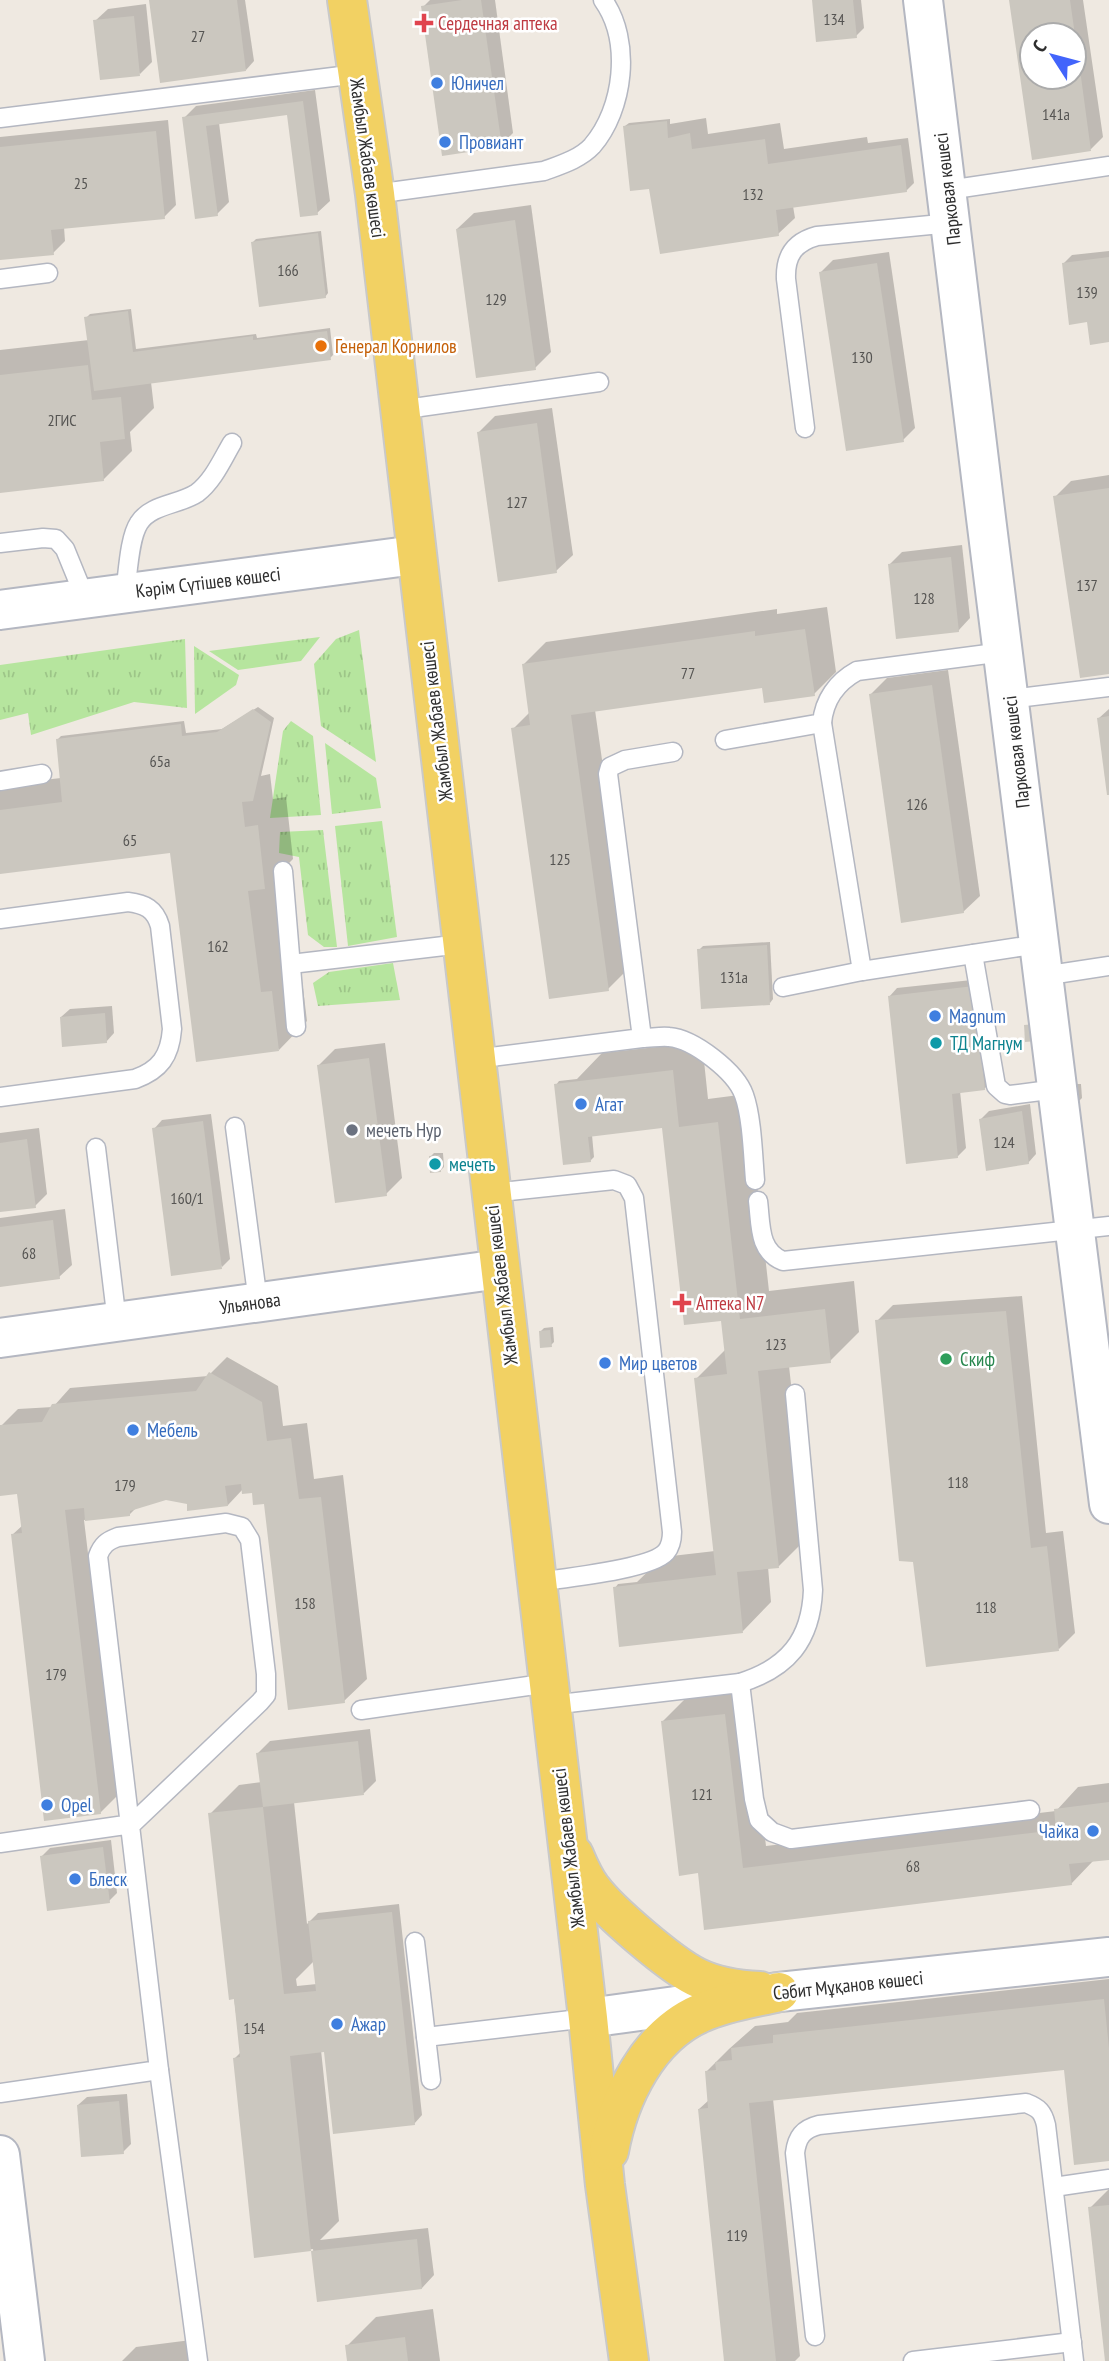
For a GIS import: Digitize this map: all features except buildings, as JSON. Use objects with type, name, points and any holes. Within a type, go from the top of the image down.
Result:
[{"type":"main road","name":"Жамбыл Жабаев көшесі","points":[[347,0],[374,194],[606,2185],[629,2361]]},
{"type":"main road","points":[[567,1841],[582,1873],[604,1903],[676,1965],[697,1978],[737,1990],[779,1992]]},
{"type":"main road","points":[[606,2185],[607,2160],[618,2115],[637,2075],[652,2052],[676,2027],[703,2012],[779,1992]]},
{"type":"street","name":"Парковая көшесі","points":[[923,0],[1057,1090],[1092,1228],[1109,1504]]},
{"type":"street","name":"Кәрім Сүтішев көшесі","points":[[0,610],[415,555]]},
{"type":"street","name":"Ульянова","points":[[0,1338],[500,1269]]},
{"type":"street","name":"Сәбит Мұқанов көшесі","points":[[588,2018],[779,1992],[1109,1957]]},
{"type":"street","points":[[0,2155],[24,2361]]},
{"type":"lane","points":[[374,194],[544,171],[567,163],[590,148],[606,125],[617,98],[620,68],[618,38],[610,10],[603,0]]},
{"type":"lane","points":[[0,118],[357,74]]},
{"type":"lane","points":[[805,428],[786,279],[786,260],[791,252],[807,239],[817,236],[950,207],[1109,166]]},
{"type":"lane","points":[[0,279],[48,273]]},
{"type":"lane","points":[[399,410],[599,382]]},
{"type":"lane","points":[[125,593],[135,531],[140,521],[150,512],[199,491],[210,479],[232,443]]},
{"type":"lane","points":[[0,543],[56,539],[65,549],[85,598]]},
{"type":"lane","points":[[862,971],[822,723],[827,701],[844,678],[857,671],[1003,652]]},
{"type":"lane","points":[[1010,699],[1109,687]]},
{"type":"lane","points":[[724,740],[822,723]]},
{"type":"lane","points":[[642,1038],[608,774],[610,767],[625,760],[673,752]]},
{"type":"lane","points":[[0,781],[42,774]]},
{"type":"lane","points":[[283,871],[296,1027]]},
{"type":"lane","points":[[0,919],[128,902],[149,907],[157,915],[160,926],[172,1030],[171,1044],[164,1062],[151,1073],[135,1079],[0,1097]]},
{"type":"lane","points":[[290,964],[461,944]]},
{"type":"lane","points":[[973,954],[996,1086],[1010,1095],[1057,1090]]},
{"type":"lane","points":[[783,986],[973,954],[1109,967]]},
{"type":"lane","points":[[475,1059],[642,1038],[670,1037],[681,1040],[711,1058],[736,1081],[744,1094],[755,1180]]},
{"type":"lane","points":[[235,1127],[258,1302]]},
{"type":"lane","points":[[96,1148],[117,1322]]},
{"type":"lane","points":[[491,1193],[614,1180],[627,1185],[634,1198],[636,1212],[672,1532],[671,1543],[665,1553],[643,1565],[537,1582]]},
{"type":"lane","points":[[758,1201],[765,1247],[775,1258],[783,1261],[1092,1228]]},
{"type":"lane","points":[[361,1710],[550,1694],[740,1683],[779,1666],[796,1648],[807,1627],[813,1590],[794,1394]]},
{"type":"lane","points":[[0,1843],[132,1824],[266,1695],[266,1674],[250,1540],[242,1527],[234,1524],[118,1537],[108,1540],[98,1556],[132,1824],[159,2070],[198,2361]]},
{"type":"lane","points":[[740,1683],[754,1799],[759,1820],[772,1832],[791,1839],[802,1839],[1030,1810]]},
{"type":"lane","points":[[415,1942],[431,2080]]},
{"type":"lane","points":[[426,2037],[588,2018]]},
{"type":"lane","points":[[0,2093],[159,2070]]},
{"type":"lane","points":[[815,2336],[795,2153],[801,2134],[808,2128],[1026,2103],[1037,2107],[1044,2115],[1074,2361]]},
{"type":"lane","points":[[1054,2187],[1109,2179]]},
{"type":"lane","points":[[913,2361],[1072,2342]]},
{"type":"green space","points":[[359,630],[376,762],[321,726],[314,664],[336,639]]},
{"type":"green space","points":[[320,637],[301,661],[238,670],[209,651]]},
{"type":"green space","points":[[185,639],[187,708],[134,702],[31,735],[28,713],[0,720],[0,665]]},
{"type":"green space","points":[[194,646],[239,675],[236,685],[195,714]]},
{"type":"green space","points":[[291,721],[313,736],[321,815],[270,818],[283,731]]},
{"type":"green space","points":[[325,743],[376,778],[381,808],[332,814]]},
{"type":"green space","points":[[382,821],[397,937],[348,946],[335,826]]},
{"type":"green space","points":[[323,830],[337,947],[324,947],[308,935],[299,857],[279,853],[280,832]]},
{"type":"green space","points":[[393,963],[400,1000],[318,1006],[313,983],[329,972]]},
{"type":"place","name":"Сердечная аптека","points":[[424,23]]},
{"type":"place","name":"Юничел","points":[[437,83]]},
{"type":"place","name":"Провиант","points":[[445,142]]},
{"type":"place","name":"Генерал Корнилов","points":[[321,346]]},
{"type":"place","name":"Magnum","points":[[935,1016]]},
{"type":"place","name":"ТД Магнум","points":[[936,1043]]},
{"type":"place","name":"Агат","points":[[581,1104]]},
{"type":"place","name":"мечеть Нур","points":[[352,1130]]},
{"type":"place","name":"мечеть","points":[[435,1164]]},
{"type":"place","name":"Аптека N7","points":[[682,1303]]},
{"type":"place","name":"Скиф","points":[[946,1359]]},
{"type":"place","name":"Мир цветов","points":[[605,1363]]},
{"type":"place","name":"Мебель","points":[[133,1430]]},
{"type":"place","name":"Opel","points":[[47,1805]]},
{"type":"place","name":"Чайка","points":[[1093,1831]]},
{"type":"place","name":"Блеск","points":[[75,1879]]},
{"type":"place","name":"Ажар","points":[[337,2024]]}]
